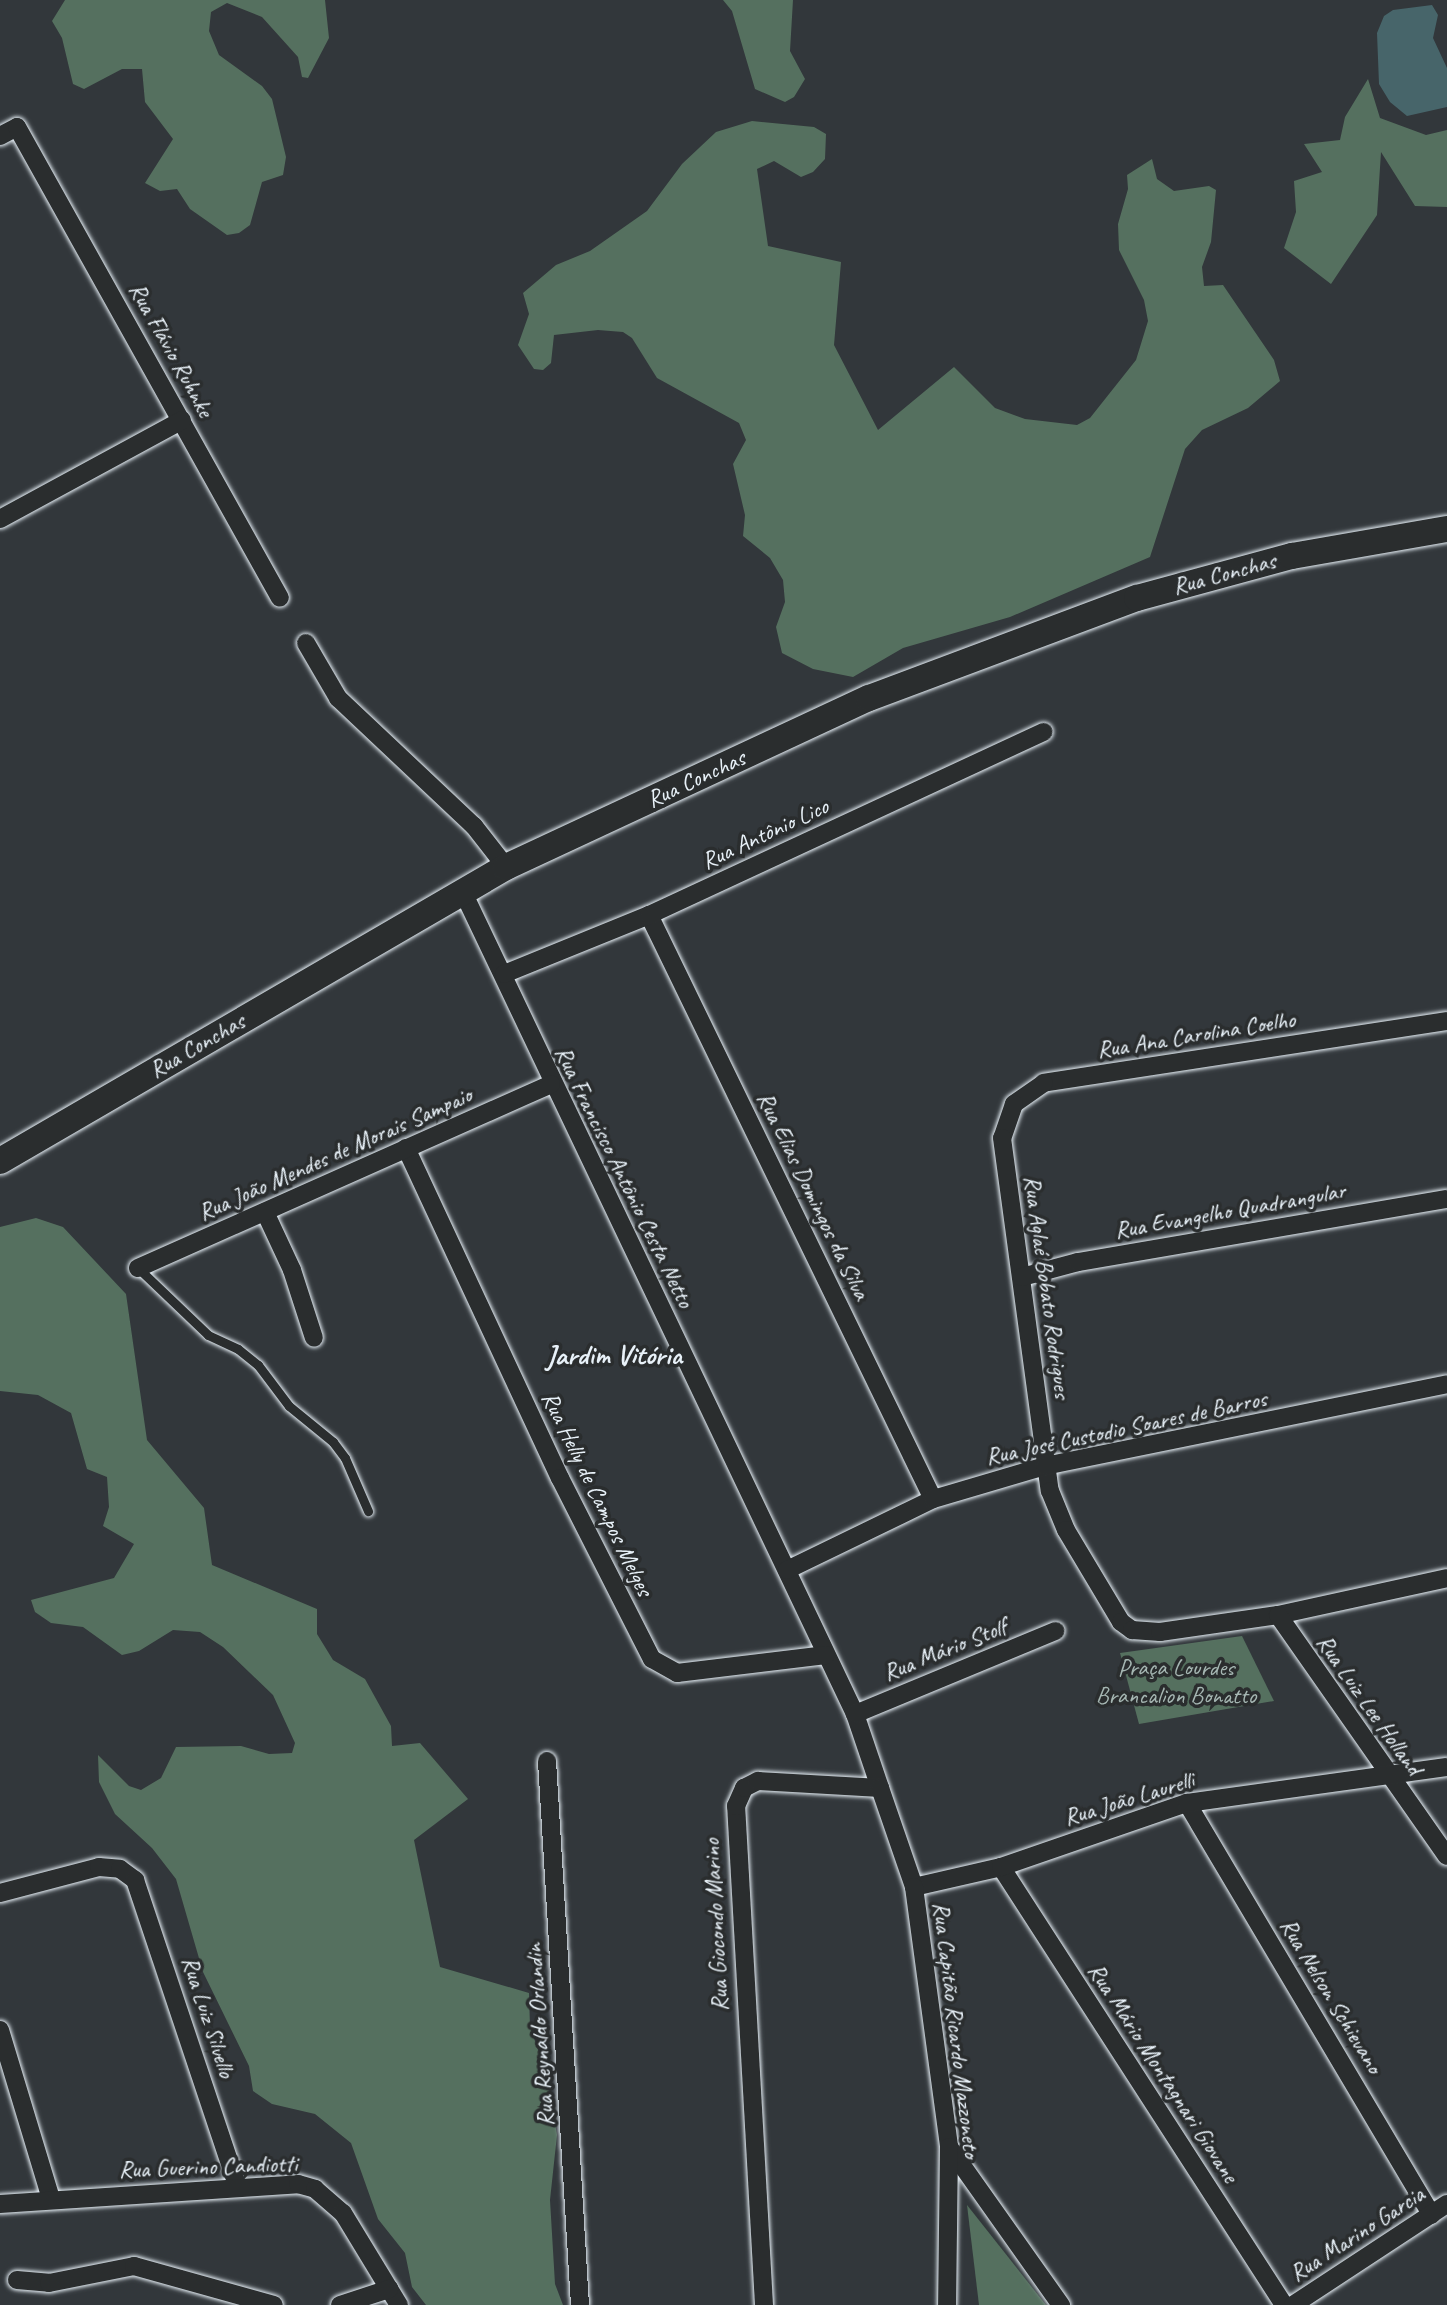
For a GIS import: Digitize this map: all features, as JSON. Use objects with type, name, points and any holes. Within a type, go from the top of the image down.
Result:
[{"type":"main road","name":"Rua Conchas","points":[[0,1161],[506,867],[869,698],[1137,598],[1292,556],[1447,529]]},
{"type":"street","name":"Rua Flávio Ruhnke","points":[[0,136],[17,127],[280,598]]},
{"type":"street","points":[[0,519],[182,420]]},
{"type":"street","points":[[306,643],[338,698],[474,826],[506,867]]},
{"type":"street","name":"Rua Antônio Lico","points":[[504,974],[649,915],[1044,732]]},
{"type":"street","name":"Rua Francisco Antônio Cesta Netto","points":[[463,892],[504,974],[551,1084],[855,1714],[880,1788]]},
{"type":"street","name":"Rua Elias Domingos da Silva","points":[[649,915],[933,1499]]},
{"type":"street","name":"Rua Ana Carolina Coelho","points":[[1004,1157],[1005,1120],[1028,1091],[1044,1083],[1447,1021]]},
{"type":"street","name":"Rua João Mendes de Morais Sampaio","points":[[138,1268],[551,1084]]},
{"type":"street","name":"Rua Helly de Campos Melges","points":[[406,1149],[561,1478],[652,1659],[677,1673],[826,1655]]},
{"type":"street","name":"Rua Aglaé Bobato Rodrigues","points":[[1004,1157],[1045,1466],[1056,1510],[1106,1601],[1121,1622],[1144,1632],[1278,1615],[1447,1578]]},
{"type":"street","name":"Rua Evangelho Quadrangular","points":[[1022,1277],[1077,1262],[1447,1199]]},
{"type":"street","points":[[265,1212],[292,1270],[314,1338]]},
{"type":"street","name":"Rua José Custodio Soares de Barros","points":[[787,1570],[933,1499],[1045,1466],[1447,1384]]},
{"type":"street","name":"Rua Luiz Lee Holland","points":[[1278,1615],[1387,1776],[1447,1856]]},
{"type":"street","name":"Rua Mário Stolf","points":[[855,1714],[1055,1631]]},
{"type":"street","name":"Rua Reynaldo Orlandin","points":[[547,1761],[580,2305]]},
{"type":"street","name":"Rua João Laurelli","points":[[914,1887],[1001,1867],[1187,1803],[1447,1766]]},
{"type":"street","name":"Rua Giocondo Marino","points":[[764,2305],[736,1806],[744,1788],[758,1781],[880,1788]]},
{"type":"street","points":[[880,1788],[914,1887]]},
{"type":"street","name":"Rua Nelson Schievano","points":[[1187,1803],[1432,2215]]},
{"type":"street","name":"Rua Luiz Silvello","points":[[0,1893],[99,1867],[120,1869],[135,1880],[238,2187]]},
{"type":"street","name":"Rua Mário Montagnari Giovane","points":[[1001,1867],[1284,2305]]},
{"type":"street","name":"Rua Capitão Ricardo Mazzoneto","points":[[914,1887],[949,2147],[947,2305]]},
{"type":"street","points":[[0,2030],[51,2199]]},
{"type":"street","points":[[949,2147],[1060,2305]]},
{"type":"street","name":"Rua Guerino Candiotti","points":[[0,2204],[298,2184],[331,2199],[399,2305]]},
{"type":"street","name":"Rua Marino Garcia","points":[[1293,2305],[1447,2204]]},
{"type":"street","points":[[17,2280],[49,2284],[134,2266],[274,2305]]},
{"type":"street","points":[[340,2305],[389,2289]]},
{"type":"lane","points":[[138,1268],[208,1335],[258,1365],[289,1406],[333,1442],[345,1458],[368,1511]]},
{"type":"green space","points":[[65,0],[325,0],[329,38],[308,78],[302,77],[298,57],[262,17],[227,3],[211,12],[209,31],[219,55],[262,86],[272,99],[286,157],[283,175],[262,182],[250,225],[239,233],[227,235],[190,209],[177,189],[160,191],[145,183],[173,139],[145,102],[142,69],[122,69],[84,89],[73,84],[62,38],[52,21]]},
{"type":"green space","points":[[723,0],[793,0],[790,51],[805,79],[794,97],[785,102],[755,89],[732,11]]},
{"type":"green space","points":[[1368,79],[1380,118],[1426,135],[1447,130],[1447,207],[1415,206],[1381,152],[1377,215],[1331,284],[1284,248],[1296,212],[1294,181],[1322,172],[1304,144],[1340,140],[1345,117]]},
{"type":"green space","points":[[752,121],[814,127],[826,134],[825,159],[813,172],[801,177],[774,161],[757,169],[768,246],[841,262],[834,345],[878,430],[954,367],[995,408],[1025,419],[1077,425],[1090,418],[1136,360],[1148,321],[1144,300],[1119,250],[1118,224],[1128,189],[1127,175],[1152,159],[1157,179],[1174,191],[1209,186],[1216,190],[1211,242],[1202,267],[1204,286],[1223,285],[1274,360],[1280,381],[1248,408],[1202,430],[1185,449],[1150,557],[1010,617],[903,648],[853,677],[813,669],[782,653],[776,627],[785,602],[783,580],[770,558],[743,536],[745,515],[733,464],[746,440],[739,423],[657,378],[632,338],[623,332],[598,330],[554,335],[551,363],[543,370],[534,369],[518,345],[529,314],[523,293],[556,265],[590,251],[647,211],[682,164],[716,132]]},
{"type":"green space","points":[[36,1218],[63,1227],[126,1294],[147,1440],[204,1508],[212,1565],[317,1609],[317,1634],[333,1660],[365,1679],[391,1726],[392,1746],[420,1743],[468,1799],[414,1840],[440,1967],[529,1993],[530,2027],[547,2075],[557,2135],[550,2200],[555,2284],[563,2305],[426,2305],[412,2287],[405,2253],[378,2219],[351,2143],[315,2114],[272,2104],[253,2091],[249,2066],[203,1972],[176,1879],[152,1848],[115,1814],[99,1782],[98,1755],[129,1786],[141,1790],[161,1778],[176,1747],[241,1746],[269,1754],[292,1753],[295,1743],[273,1695],[223,1647],[200,1632],[173,1630],[139,1651],[122,1655],[83,1627],[51,1623],[35,1612],[31,1600],[114,1578],[134,1544],[103,1526],[109,1507],[107,1477],[87,1469],[71,1413],[38,1395],[0,1391],[0,1227]]},
{"type":"green space","name":"Praça Lourdes Brancalion Bonatto","points":[[1242,1636],[1274,1701],[1139,1724],[1120,1653]]},
{"type":"green space","points":[[967,2205],[1046,2305],[979,2305]]},
{"type":"water","points":[[1432,5],[1438,15],[1433,38],[1447,68],[1447,107],[1407,116],[1390,102],[1379,84],[1377,33],[1384,16],[1393,10]]},
{"type":"district","name":"Jardim Vitória","points":[[614,1355]]}]
